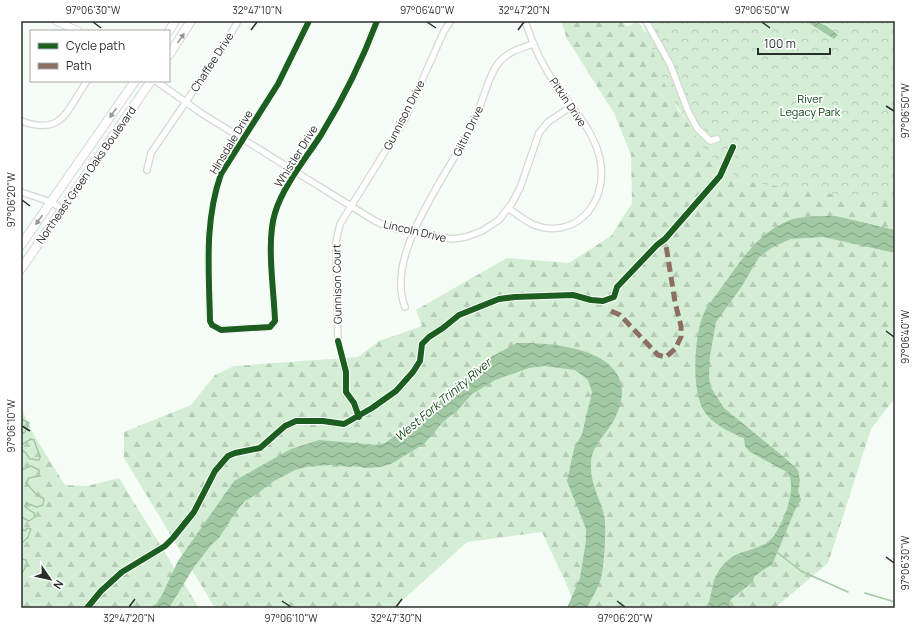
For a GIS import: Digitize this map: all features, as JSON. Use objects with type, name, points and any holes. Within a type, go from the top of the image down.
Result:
[{"type":"main road","points":[[170,30],[175,21]]},
{"type":"main road","points":[[170,54],[192,21]]},
{"type":"main road","name":"Northeast Green Oaks Boulevard","points":[[21,245],[134,82]]},
{"type":"main road","name":"Northeast Green Oaks Boulevard","points":[[21,269],[150,82]]},
{"type":"street","points":[[56,21],[76,30]]},
{"type":"street","name":"Chaffee Drive","points":[[146,170],[151,153],[224,46],[238,21]]},
{"type":"street","name":"Hinsdale Drive","points":[[217,328],[212,325],[210,321],[208,264],[209,228],[212,204],[221,174],[278,84],[309,21]]},
{"type":"street","name":"Whistler Drive","points":[[217,328],[221,330],[270,327],[275,322],[272,227],[279,204],[355,74],[377,21]]},
{"type":"street","name":"Gunnison Drive","points":[[351,207],[404,121],[444,31],[451,21]]},
{"type":"street","name":"Pitkin Drive","points":[[509,209],[534,225],[552,228],[572,224],[580,220],[592,208],[598,198],[601,185],[601,165],[592,138],[580,116],[553,81],[533,44],[526,21]]},
{"type":"street","points":[[646,21],[670,64],[688,111],[697,128],[710,141],[717,139]]},
{"type":"street","name":"Giltin Drive","points":[[405,307],[401,297],[400,282],[405,252],[413,233],[475,119],[496,66],[510,52],[533,44]]},
{"type":"street","points":[[21,121],[35,126],[45,127],[58,121],[86,82]]},
{"type":"street","name":"Lincoln Drive","points":[[157,82],[243,139],[351,207],[388,227],[413,233],[451,239],[475,235],[493,224],[509,209],[520,188],[539,132],[548,122],[572,106]]},
{"type":"street","points":[[21,192],[51,202],[62,209]]},
{"type":"street","name":"Gunnison Court","points":[[338,341],[336,242],[340,224],[351,207]]},
{"type":"green space","points":[[561,21],[622,21],[627,27],[637,21],[653,42],[677,108],[710,154],[895,158],[895,398],[871,429],[828,563],[775,608],[576,608],[542,532],[467,542],[394,608],[215,608],[124,458],[124,432],[191,405],[215,375],[234,366],[358,357],[379,341],[422,326],[416,310],[507,258],[569,263],[611,236],[632,203],[631,155],[614,113],[567,39]]},
{"type":"green space","name":"River Legacy Park","points":[[642,21],[895,21],[895,203],[742,181],[706,152],[667,90]]},
{"type":"green space","points":[[21,408],[35,437],[65,485],[87,486],[119,478],[199,608],[21,608]]},
{"type":"water","points":[[811,21],[825,26],[838,35],[834,39],[809,23]]},
{"type":"water","points":[[817,216],[836,216],[895,230],[895,253],[823,237],[791,239],[773,247],[759,257],[742,286],[716,322],[710,356],[710,386],[724,408],[798,470],[800,480],[798,490],[801,500],[795,510],[772,565],[754,577],[753,582],[731,599],[728,608],[708,608],[715,577],[727,561],[743,552],[765,544],[775,534],[788,507],[791,487],[790,478],[787,472],[750,452],[745,446],[744,438],[717,424],[707,416],[704,411],[697,390],[695,362],[701,322],[710,303],[743,258],[759,240],[768,232],[790,220]]},
{"type":"water","name":"West Fork Trinity River","points":[[517,343],[555,345],[576,349],[594,355],[610,365],[619,378],[622,396],[615,418],[596,445],[591,465],[592,478],[605,520],[605,536],[601,578],[587,608],[567,608],[580,578],[586,541],[586,529],[567,481],[574,449],[582,434],[592,392],[588,380],[575,370],[544,366],[529,368],[495,380],[472,394],[457,411],[444,421],[424,444],[391,464],[380,467],[364,468],[356,465],[350,467],[333,465],[311,466],[295,470],[274,481],[245,501],[235,513],[219,538],[212,544],[194,567],[169,608],[149,608],[156,604],[162,595],[178,561],[234,481],[291,449],[319,440],[378,445],[385,443],[431,411],[449,390],[487,359]]},
{"type":"waterway","points":[[21,419],[29,423],[25,432],[21,434]]},
{"type":"waterway","points":[[21,445],[31,439],[34,440],[40,457],[39,460],[30,459],[25,452],[21,450]]},
{"type":"waterway","points":[[21,470],[31,466],[39,470],[39,476],[29,478],[26,483],[36,494],[44,499],[43,505],[37,507],[26,503],[25,507],[34,513],[35,517],[29,521],[21,517]]},
{"type":"waterway","points":[[21,528],[25,531],[27,528],[31,529],[28,537],[21,544]]},
{"type":"waterway","points":[[778,553],[801,571],[848,592]]},
{"type":"waterway","points":[[21,559],[26,560],[27,565],[21,574]]},
{"type":"waterway","points":[[865,593],[895,602]]},
{"type":"marked path","points":[[611,311],[620,315],[658,355],[666,357],[675,349],[681,337],[681,326],[675,302],[665,239]]},
{"type":"cycle path","points":[[309,21],[278,84],[221,174],[212,210],[209,247],[210,321],[212,325],[221,330],[270,327],[275,321],[271,266],[271,238],[275,213],[283,193],[337,108],[365,51],[377,21]]},
{"type":"cycle path","points":[[87,608],[101,591],[122,572],[165,546],[173,538],[194,512],[215,471],[228,456],[235,453],[260,448],[285,426],[296,421],[323,421],[344,424],[372,408],[396,391],[413,372],[420,361],[422,344],[459,315],[499,299],[515,297],[573,295],[591,300],[603,301],[614,297],[617,287],[657,245],[665,239],[720,176],[733,147]]},
{"type":"cycle path","points":[[338,341],[346,372],[346,392],[354,403],[359,417]]}]
